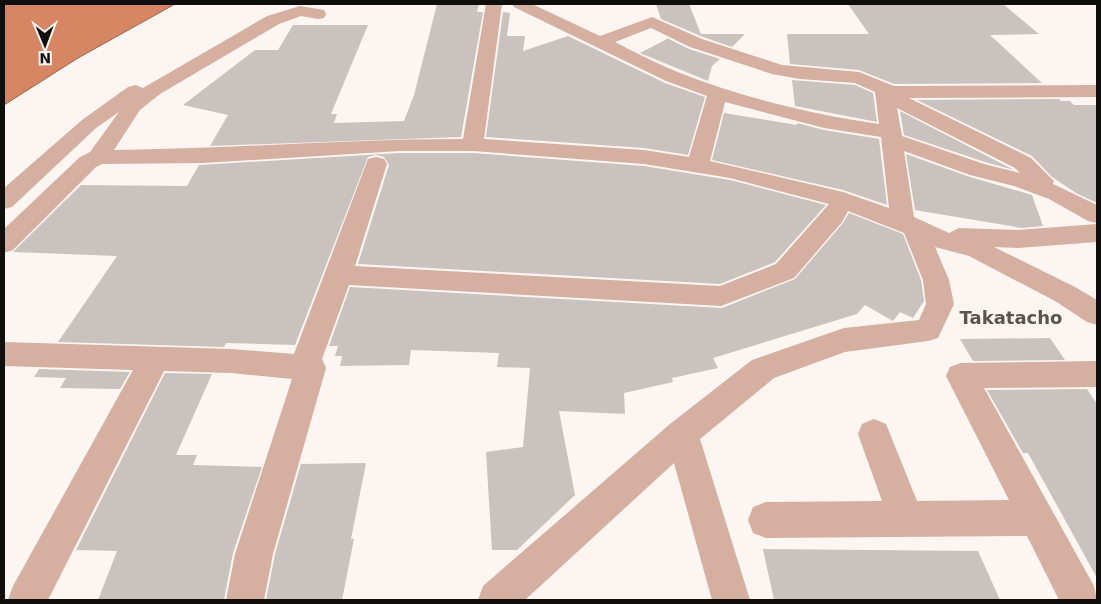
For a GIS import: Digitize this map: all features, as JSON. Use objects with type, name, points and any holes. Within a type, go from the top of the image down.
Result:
[{"type":"street","points":[[98,157],[133,106],[137,96],[217,34],[266,4]]},
{"type":"street","points":[[473,145],[494,4]]},
{"type":"street","points":[[520,4],[673,77],[785,114],[890,136],[970,168],[1021,180],[1057,194],[1097,215]]},
{"type":"street","points":[[4,201],[52,156],[93,122],[273,20],[300,11],[318,14]]},
{"type":"street","points":[[600,42],[652,22],[696,43],[780,70],[859,78],[894,92],[903,103],[1023,163],[1057,194]]},
{"type":"street","points":[[497,600],[682,434],[763,369],[844,340],[928,330],[940,304],[936,280],[909,225],[890,136],[885,92],[1097,91]]},
{"type":"street","points":[[698,166],[718,93]]},
{"type":"street","points":[[4,221],[83,144],[93,122]]},
{"type":"street","points":[[4,244],[88,162],[98,157],[203,156],[400,145],[473,145],[644,158],[698,166],[730,171],[843,200],[909,225],[947,242],[976,249],[1065,294],[1097,314]]},
{"type":"street","points":[[304,367],[339,275],[376,164]]},
{"type":"street","points":[[339,275],[721,296],[785,271],[833,216],[843,200]]},
{"type":"street","points":[[947,242],[960,236],[1018,239],[1097,233]]},
{"type":"street","points":[[4,354],[230,361],[311,368],[254,554],[245,600]]},
{"type":"street","points":[[27,600],[155,359]]},
{"type":"street","points":[[1080,600],[960,376],[1097,374]]},
{"type":"street","points":[[682,434],[731,600]]},
{"type":"street","points":[[874,434],[908,520]]},
{"type":"street","points":[[766,520],[1036,518]]},
{"type":"shaded area","points":[[4,4],[175,4],[78,58],[4,105]]},
{"type":"building","points":[[437,4],[479,4],[477,12],[483,12],[461,137],[210,146],[228,115],[183,105],[255,50],[278,50],[293,25],[368,25],[331,114],[337,114],[334,123],[404,121],[414,95]]},
{"type":"building","points":[[656,4],[689,4],[701,34],[745,34],[732,47],[661,19]]},
{"type":"building","points":[[848,4],[1003,4],[1039,34],[990,35],[1042,83],[894,84],[859,70],[790,64],[787,34],[869,34]]},
{"type":"building","points":[[503,12],[510,13],[507,36],[525,36],[523,51],[568,36],[665,83],[705,97],[688,155],[644,148],[486,137]]},
{"type":"building","points":[[667,38],[689,49],[720,59],[712,66],[708,81],[640,53]]},
{"type":"building","points":[[792,80],[855,85],[873,93],[877,122],[795,106]]},
{"type":"building","points":[[1059,99],[1061,101],[1070,101],[1074,105],[1097,105],[1097,203],[1076,193],[1052,177],[1032,156],[917,100]]},
{"type":"building","points":[[900,111],[1014,170],[904,135]]},
{"type":"building","points":[[724,113],[797,125],[797,123],[824,130],[879,139],[887,205],[843,190],[712,160]]},
{"type":"building","points":[[400,153],[473,153],[644,166],[730,180],[826,205],[775,262],[720,284],[358,264],[389,165],[384,157],[376,155],[368,157],[295,345],[226,343],[224,347],[58,342],[117,256],[13,252],[81,185],[187,186],[199,165]]},
{"type":"building","points":[[906,154],[970,177],[1032,195],[1043,226],[1022,228],[915,210]]},
{"type":"building","points":[[849,213],[903,234],[921,280],[924,301],[913,318],[900,312],[893,321],[865,305],[857,314],[713,358],[718,368],[672,378],[673,382],[624,393],[625,414],[559,411],[575,495],[517,550],[492,550],[486,452],[523,447],[530,368],[497,367],[499,353],[411,350],[409,365],[340,366],[342,356],[335,356],[338,346],[329,346],[350,287],[722,308],[795,279],[843,223]]},
{"type":"building","points":[[1050,338],[1065,360],[973,361],[960,339]]},
{"type":"building","points":[[39,369],[130,372],[120,389],[60,388],[66,378],[34,377]]},
{"type":"building","points":[[165,373],[212,374],[176,455],[197,455],[193,465],[262,467],[233,553],[224,600],[98,600],[117,551],[76,550]]},
{"type":"building","points":[[1087,389],[1097,404],[1097,578],[1028,453],[1023,453],[987,390]]},
{"type":"building","points":[[366,463],[351,539],[354,539],[342,600],[266,600],[275,554],[301,464]]},
{"type":"building","points":[[763,549],[978,551],[1000,600],[774,600]]},
{"type":"district","name":"Takatacho","points":[[1011,318]]}]
